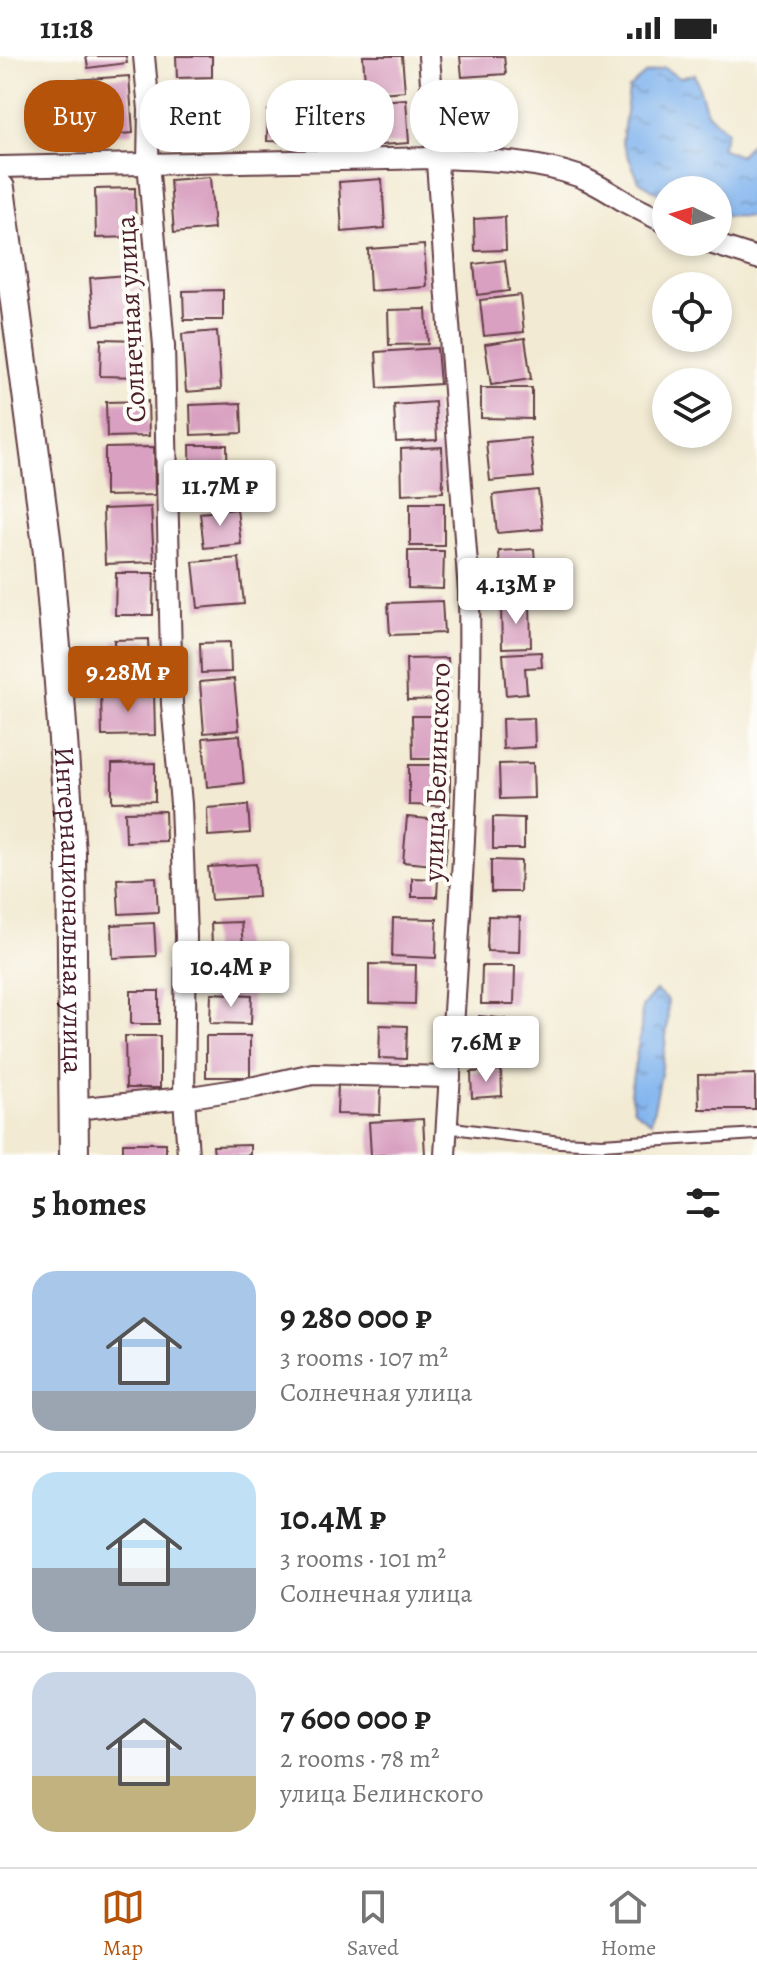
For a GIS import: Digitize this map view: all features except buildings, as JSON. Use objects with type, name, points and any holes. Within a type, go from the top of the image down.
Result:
[{"type":"main road","name":"Интернациональная улица","points":[[0,188],[48,553],[59,683],[71,853],[74,1155]]},
{"type":"street","name":"Солнечная улица","points":[[144,56],[149,110],[148,162],[164,346],[172,704],[181,804],[186,936],[184,1098],[188,1155]]},
{"type":"street","name":"улица Белинского","points":[[429,56],[470,636],[466,792],[445,1155]]},
{"type":"street","points":[[0,167],[148,162],[488,160],[577,176],[605,188],[652,216]]},
{"type":"street","points":[[732,250],[757,258]]},
{"type":"street","points":[[74,1109],[184,1098],[313,1074],[450,1077]]},
{"type":"lane","points":[[446,1127],[560,1142],[602,1144],[757,1134]]},
{"type":"water","points":[[664,68],[680,78],[695,74],[707,113],[727,131],[721,148],[739,156],[751,143],[757,147],[757,217],[732,216],[732,176],[652,176],[652,189],[639,181],[622,142],[629,89],[645,74]]},
{"type":"water","points":[[656,991],[668,1001],[668,1016],[651,1122],[634,1110],[630,1092],[642,1007]]}]
